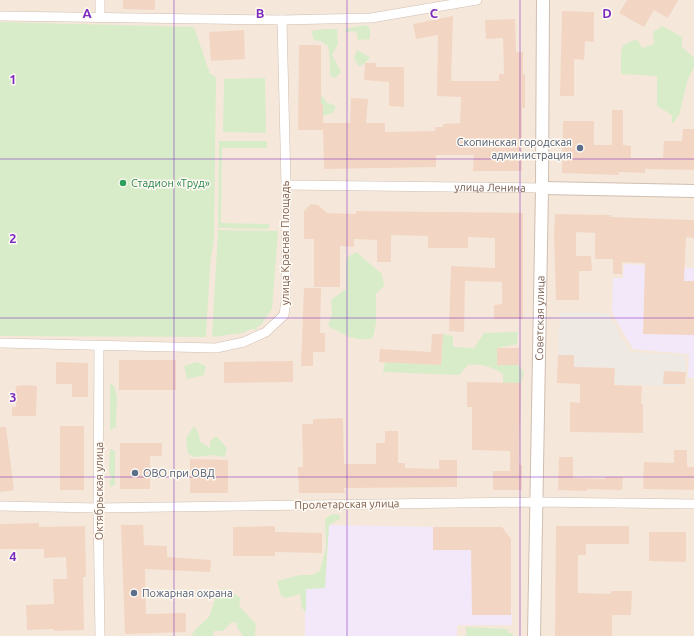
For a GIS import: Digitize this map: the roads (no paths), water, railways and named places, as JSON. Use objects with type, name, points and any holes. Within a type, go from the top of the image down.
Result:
[{"type":"street","points":[[100,0],[100,17]]},
{"type":"street","points":[[0,16],[282,20],[371,18],[477,0]]},
{"type":"street","name":"Советская улица","points":[[534,636],[542,188],[543,0]]},
{"type":"street","name":"улица Красная Площадь","points":[[0,343],[216,348],[244,342],[266,332],[284,316],[286,301],[286,185],[282,20]]},
{"type":"street","name":"улица Ленина","points":[[286,185],[694,191]]},
{"type":"street","name":"Октябрьская улица","points":[[99,346],[98,508],[100,636]]},
{"type":"street","name":"Пролетарская улица","points":[[0,506],[98,508],[536,502],[694,504]]},
{"type":"place","name":"Скопинская городская администрация","points":[[580,148]]},
{"type":"place","name":"Стадион «Труд»","points":[[123,183]]},
{"type":"place","name":"ОВО при ОВД","points":[[135,473]]},
{"type":"place","name":"Пожарная охрана","points":[[134,593]]}]
